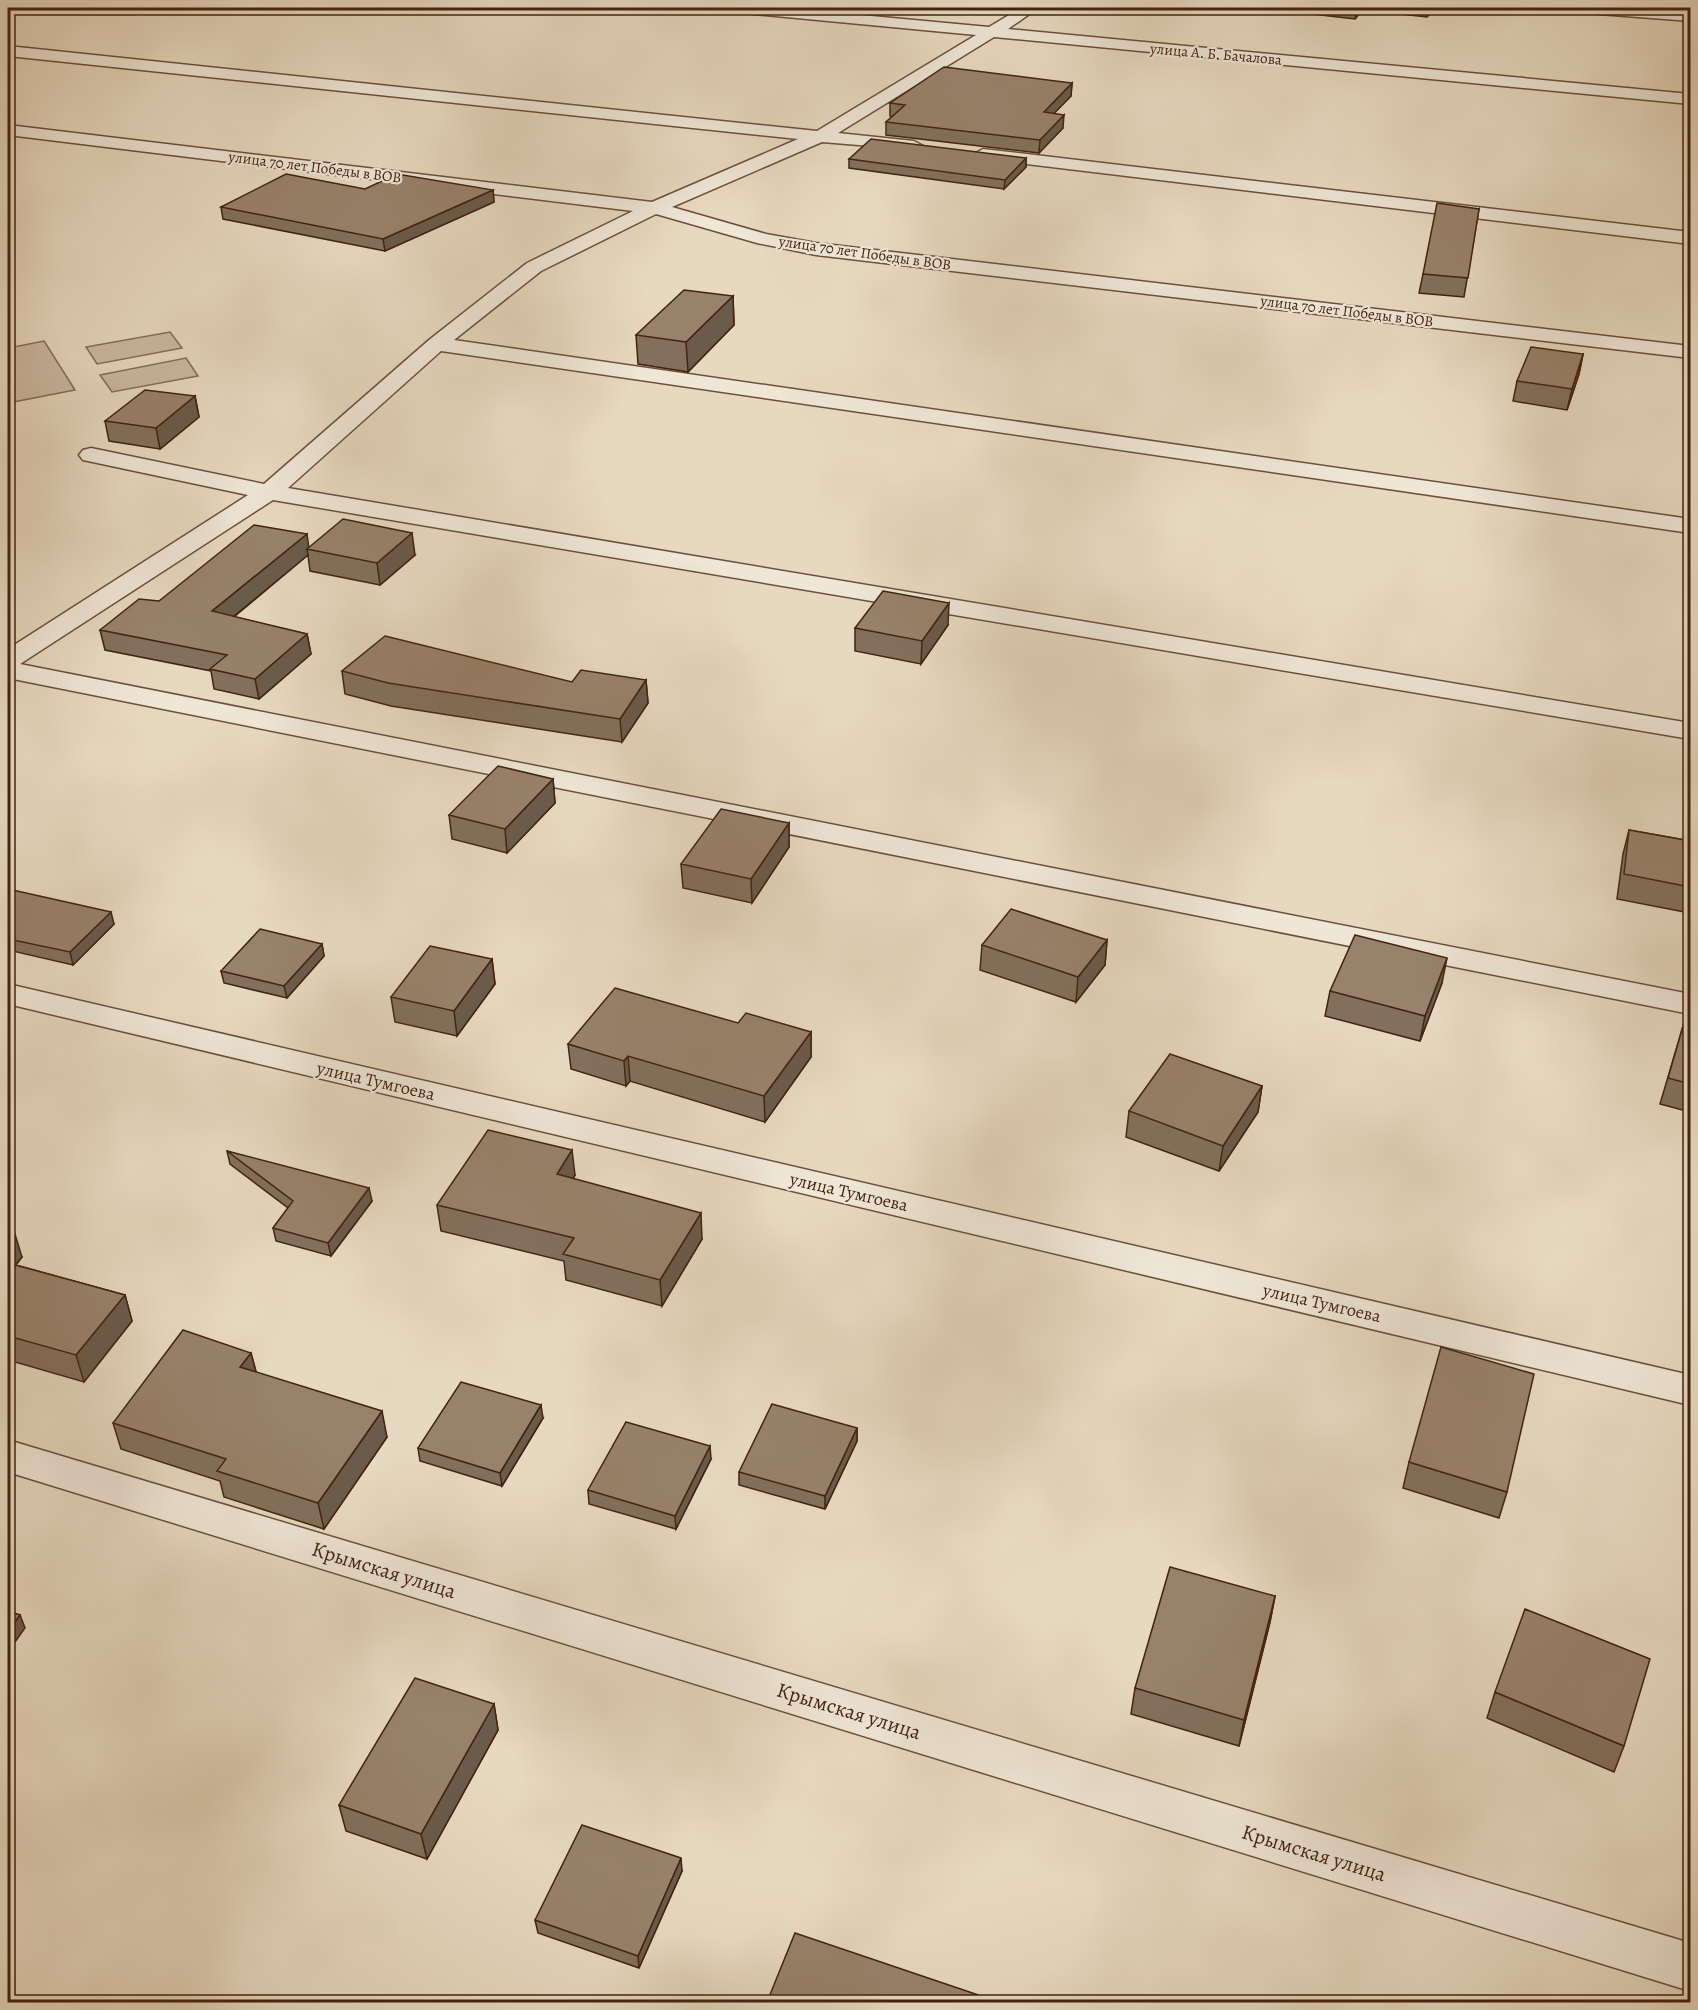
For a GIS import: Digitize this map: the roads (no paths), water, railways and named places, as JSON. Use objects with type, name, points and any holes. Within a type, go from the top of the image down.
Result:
[{"type":"street","name":"улица А. Б. Бачалова","points":[[742,8],[1690,99]]},
{"type":"street","points":[[8,660],[269,492],[436,344],[534,267],[654,208],[822,135],[1031,8]]},
{"type":"street","points":[[1586,8],[1690,17]]},
{"type":"street","points":[[8,51],[929,148]]},
{"type":"street","name":"улица 70 лет Победы в ВОВ","points":[[8,130],[654,208],[764,239],[816,249],[1690,352]]},
{"type":"street","points":[[965,152],[1690,238]]},
{"type":"street","points":[[436,344],[1690,526]]},
{"type":"street","points":[[91,455],[269,492],[1690,731]]},
{"type":"street","points":[[8,670],[1690,1004]]},
{"type":"street","name":"улица Тумгоева","points":[[8,994],[1690,1390]]},
{"type":"street","name":"Крымская улица","points":[[8,1456],[1690,1967]]}]
